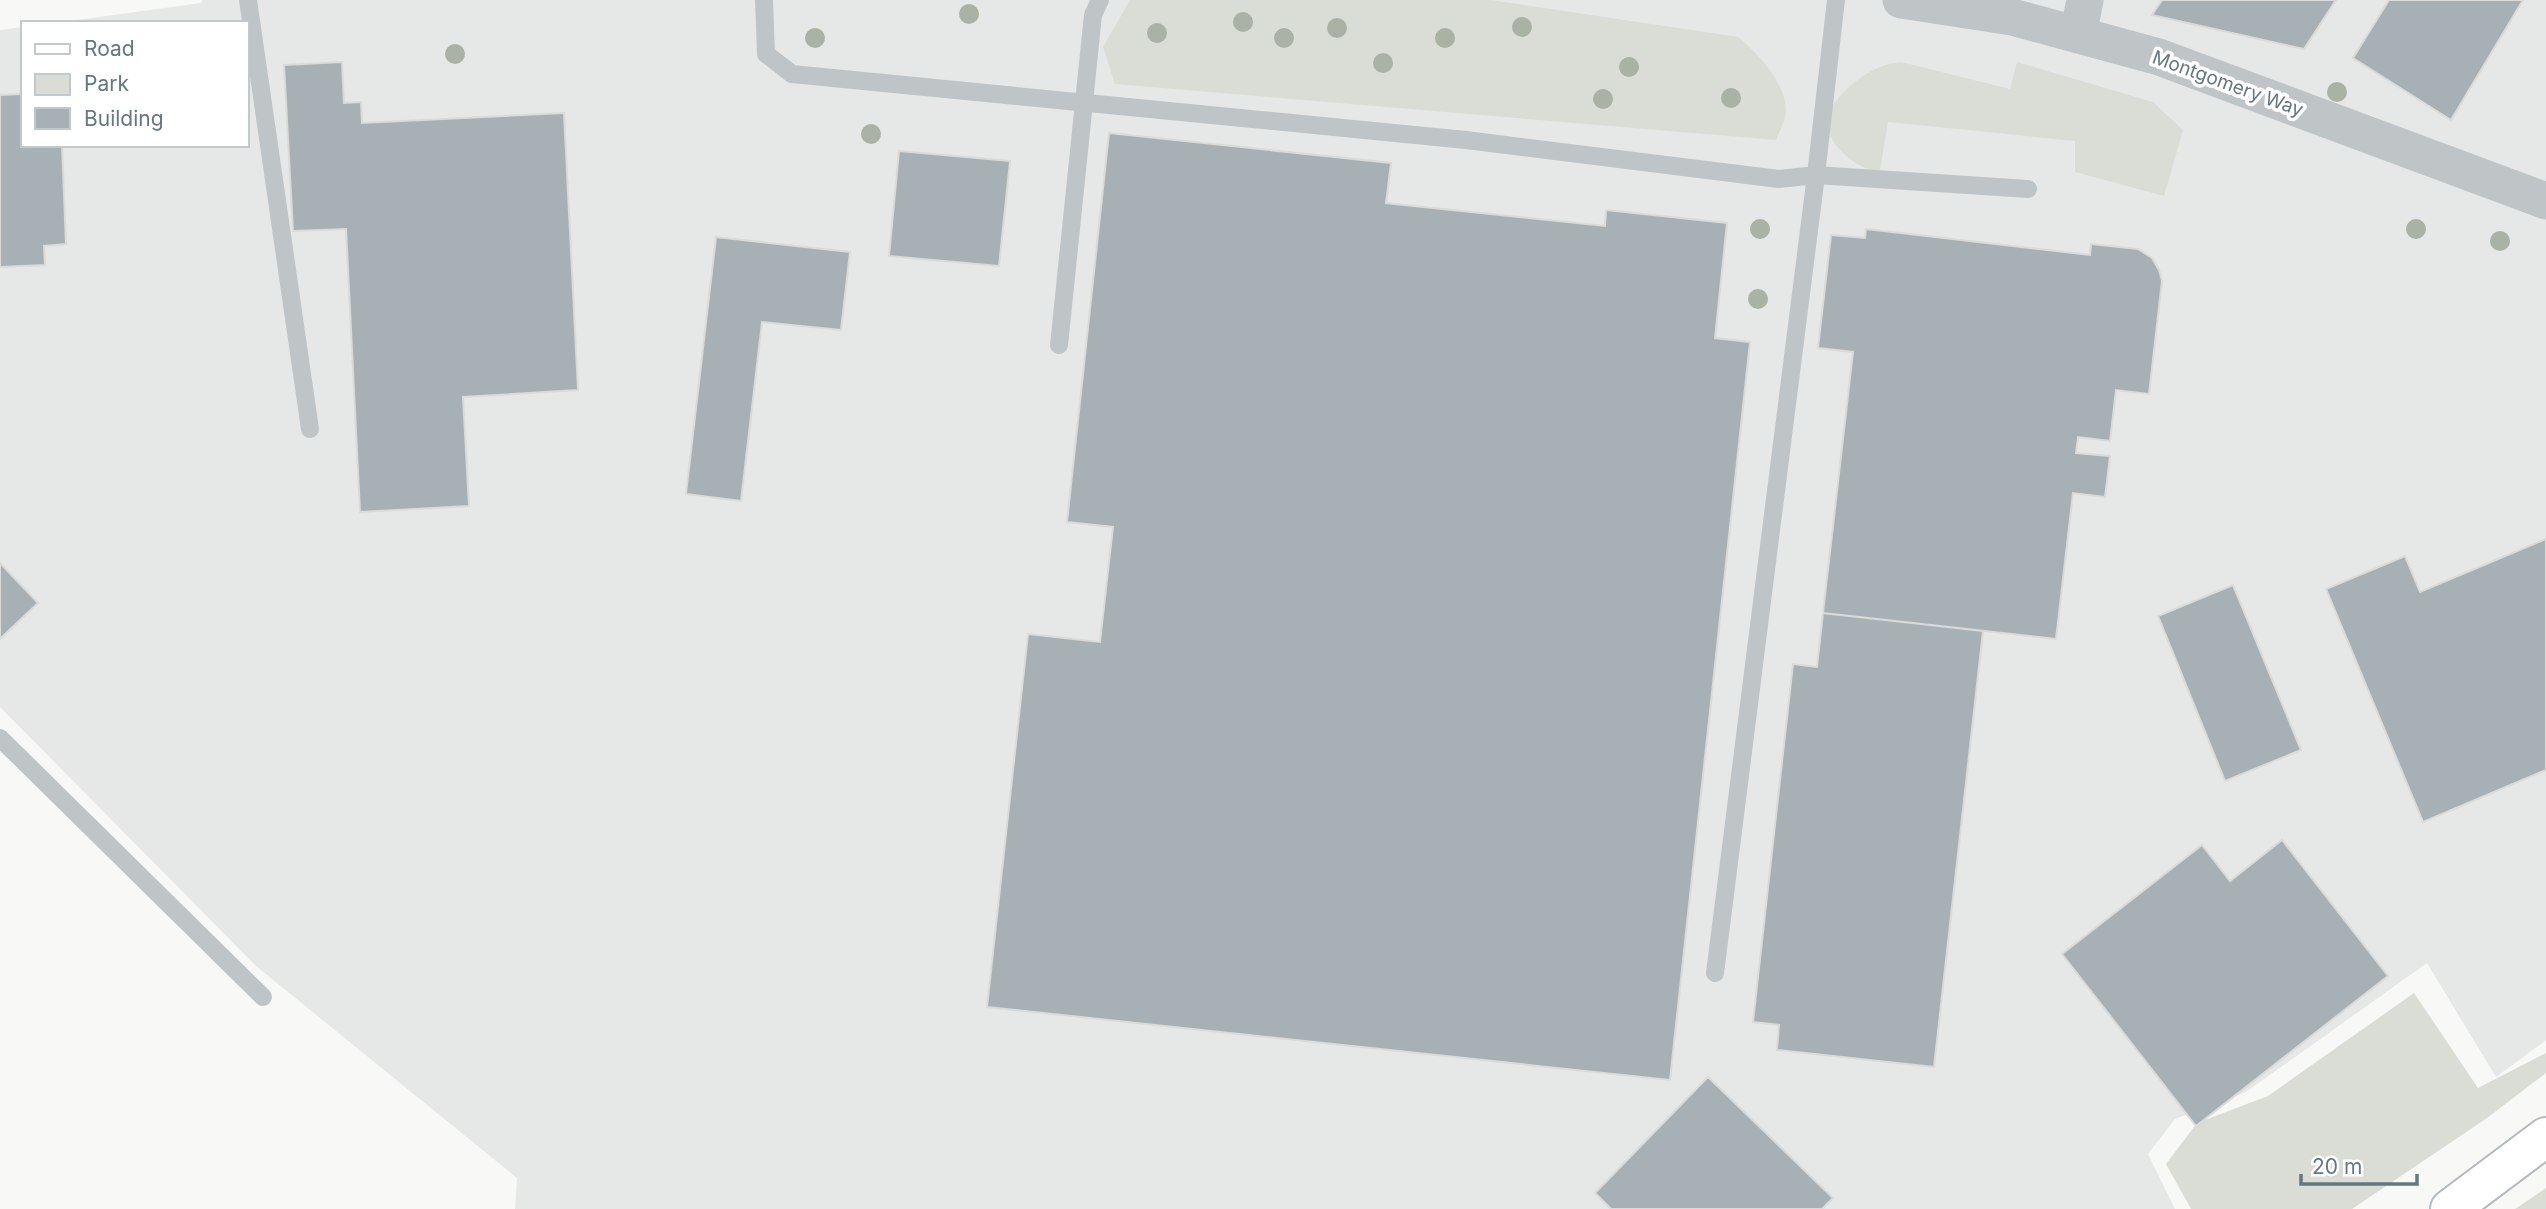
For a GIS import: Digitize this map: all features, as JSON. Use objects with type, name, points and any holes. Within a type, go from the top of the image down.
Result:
[{"type":"main road","points":[[2450,1209],[2546,1137]]},
{"type":"street","name":"Montgomery Way","points":[[1901,0],[2012,17],[2082,18],[2159,57],[2546,201]]},
{"type":"lane","points":[[248,0],[310,429]]},
{"type":"lane","points":[[764,0],[766,54],[792,74],[1466,140],[1779,178],[1816,175],[2028,189]]},
{"type":"lane","points":[[1059,345],[1093,15],[1100,0]]},
{"type":"lane","points":[[1715,973],[1836,0]]},
{"type":"lane","points":[[0,738],[263,997]]},
{"type":"shaded area","points":[[203,0],[2546,0],[2546,1040],[2496,1077],[2427,963],[2246,1092],[2175,1119],[2148,1154],[2175,1209],[515,1209],[517,1178],[256,966],[0,707],[0,30],[21,27],[21,147],[248,147],[248,21],[70,21],[201,3]]},
{"type":"green space","points":[[1130,0],[1491,0],[1738,37],[1754,51],[1775,78],[1784,99],[1786,113],[1776,140],[1115,84],[1103,47]]},
{"type":"green space","points":[[1901,62],[2010,89],[2017,62],[2153,102],[2183,130],[2164,196],[2075,172],[2075,141],[1888,122],[1880,171],[1860,165],[1842,152],[1832,140],[1827,124],[1828,116],[1838,98],[1855,82],[1880,67]]},
{"type":"green space","points":[[2414,993],[2478,1088],[2546,1053],[2546,1073],[2487,1118],[2352,1209],[2191,1209],[2166,1164],[2197,1123],[2268,1096]]},
{"type":"green space","points":[[2546,1188],[2546,1209],[2515,1209]]},
{"type":"building","points":[[2162,0],[2336,0],[2304,49],[2152,15]]},
{"type":"building","points":[[2389,0],[2523,0],[2451,120],[2353,58]]},
{"type":"building","points":[[342,62],[344,103],[361,102],[362,123],[564,113],[578,390],[463,397],[469,506],[360,512],[346,229],[293,231],[284,65]]},
{"type":"building","points":[[21,94],[21,147],[62,147],[66,244],[44,246],[45,265],[0,267],[0,95]]},
{"type":"building","points":[[1109,133],[1391,163],[1386,203],[1605,226],[1606,210],[1727,223],[1715,338],[1750,342],[1670,1080],[987,1007],[1028,634],[1100,642],[1113,527],[1067,522]]},
{"type":"building","points":[[899,151],[1010,161],[999,266],[889,256]]},
{"type":"building","points":[[1866,229],[2090,255],[2091,244],[2138,249],[2152,258],[2159,270],[2162,281],[2149,394],[2116,390],[2110,441],[2078,437],[2076,453],[2110,456],[2105,497],[2073,493],[2056,639],[1823,613],[1853,352],[1818,348],[1831,235],[1865,238]]},
{"type":"building","points":[[716,237],[850,252],[841,330],[762,322],[741,501],[686,494]]},
{"type":"building","points":[[2546,539],[2546,770],[2423,822],[2326,589],[2405,556],[2420,592]]},
{"type":"building","points":[[0,563],[38,603],[0,639]]},
{"type":"building","points":[[2233,585],[2301,750],[2225,781],[2158,616]]},
{"type":"building","points":[[1823,613],[1983,631],[1934,1067],[1777,1050],[1779,1025],[1753,1022],[1793,664],[1817,667]]},
{"type":"building","points":[[2282,840],[2388,976],[2196,1126],[2062,954],[2202,845],[2230,881]]},
{"type":"building","points":[[1708,1077],[1833,1198],[1822,1209],[1611,1209],[1595,1193]]}]
